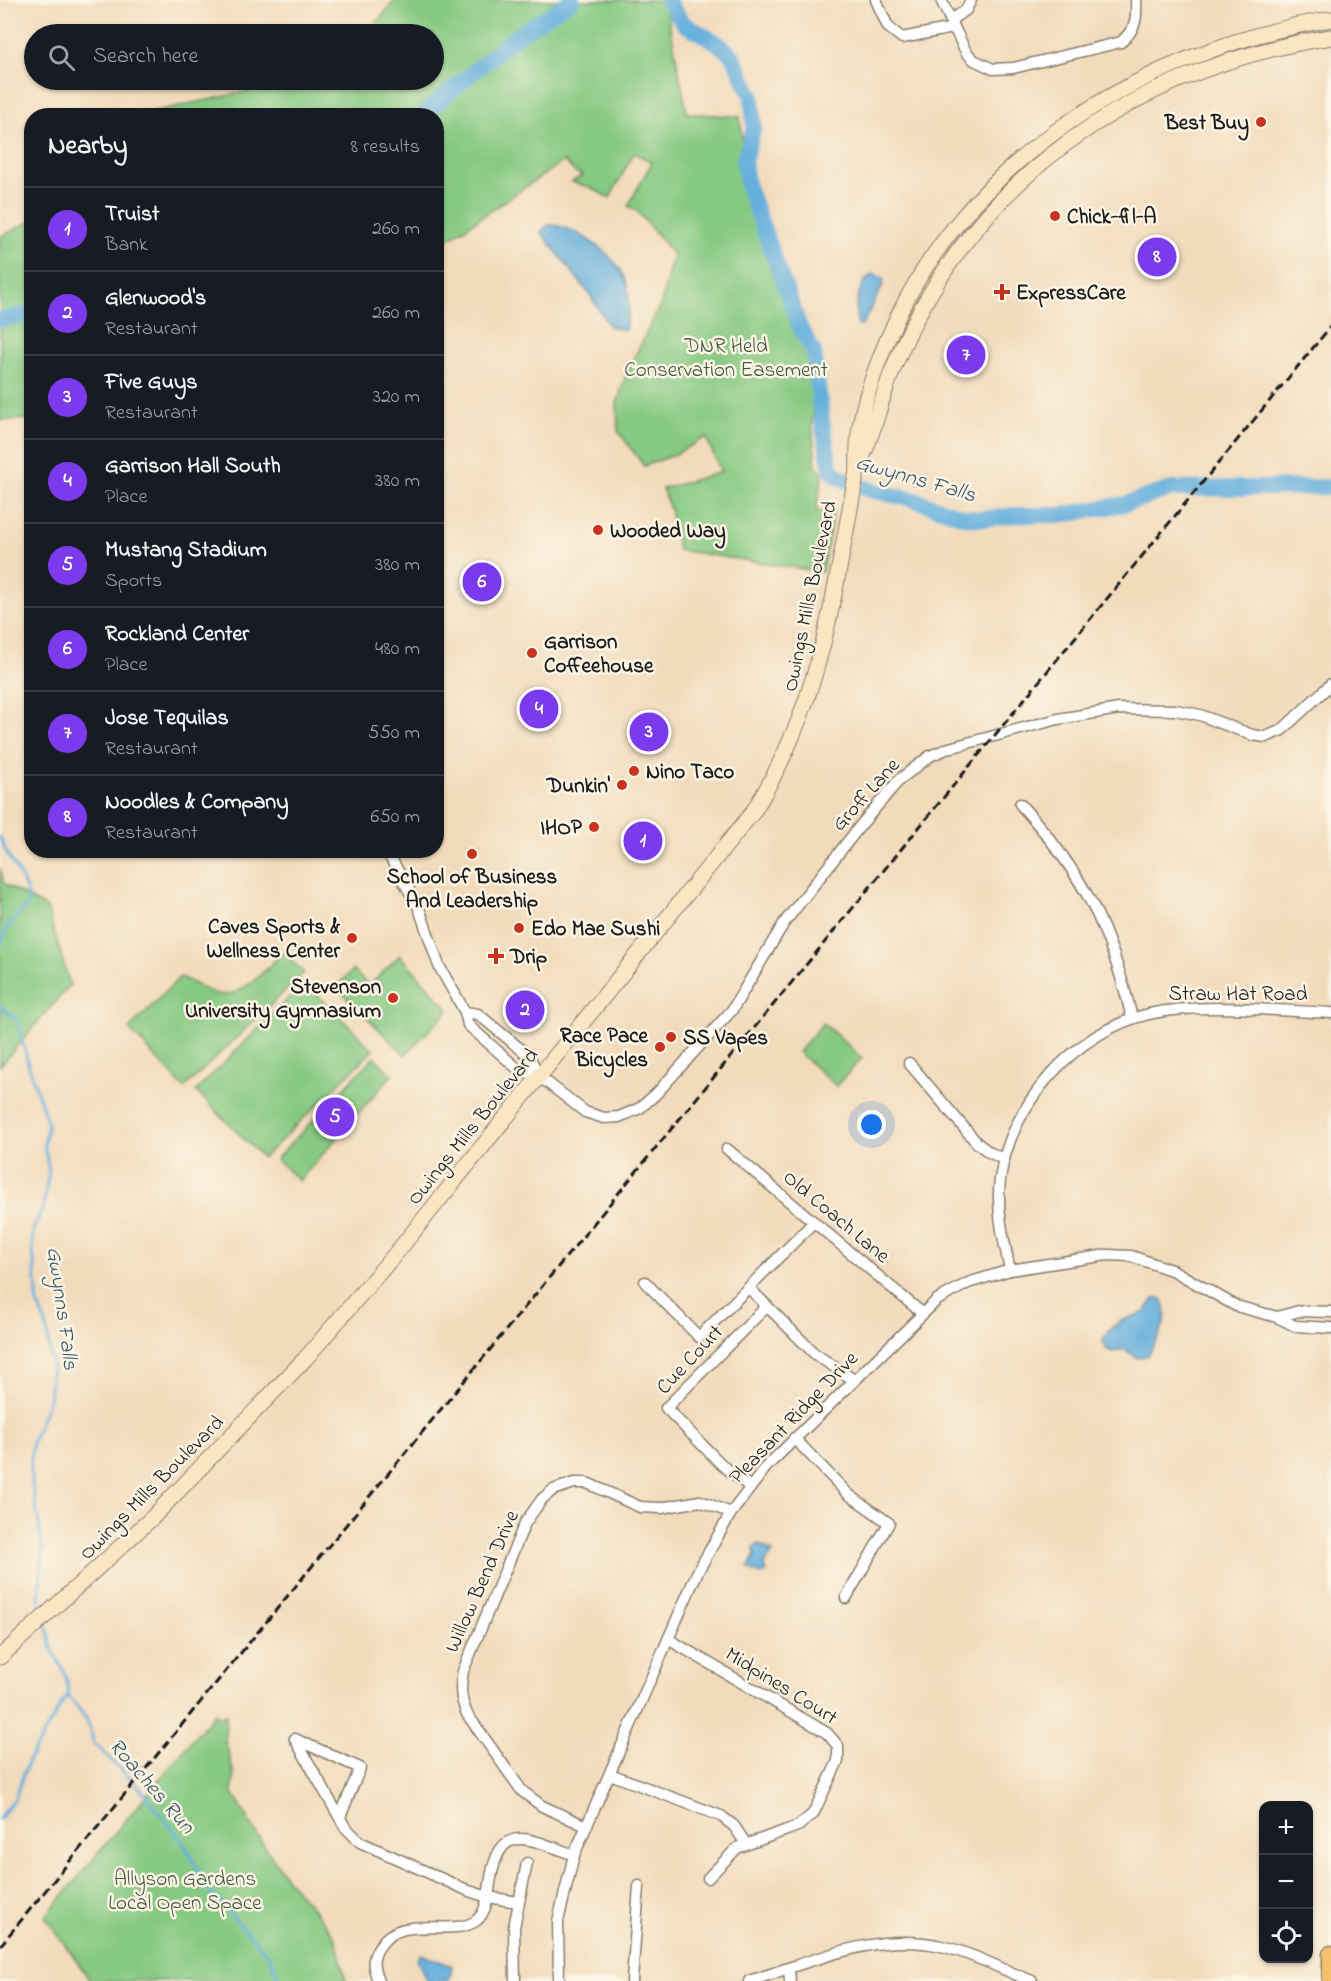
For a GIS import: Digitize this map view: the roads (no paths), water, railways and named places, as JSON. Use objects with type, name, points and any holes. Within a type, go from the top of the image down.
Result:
[{"type":"main road","name":"Owings Mills Boulevard","points":[[0,1658],[73,1593],[185,1485],[305,1359],[397,1252],[728,846],[775,776],[801,720],[817,671],[858,466],[856,443],[864,408],[883,350],[901,309],[923,270],[950,231],[1007,170],[1072,119],[1129,86],[1222,48],[1283,29],[1331,19]]},
{"type":"main road","name":"Owings Mills Boulevard","points":[[858,466],[869,445],[897,360],[932,291],[970,233],[1020,180],[1081,131],[1129,102],[1212,67],[1282,47],[1331,37]]},
{"type":"main road","points":[[1330,1981],[1331,1954]]},
{"type":"street","points":[[876,0],[888,27],[902,38],[952,24],[966,10],[971,0]]},
{"type":"street","points":[[941,0],[966,52],[974,60],[993,69],[1013,68],[1121,42],[1133,30],[1137,21],[1136,0]]},
{"type":"street","name":"Groff Lane","points":[[539,1076],[580,1108],[598,1117],[619,1117],[646,1104],[732,1010],[752,981],[784,923],[860,825],[899,780],[930,756],[1058,719],[1119,709],[1176,710],[1200,715],[1252,735],[1266,737],[1282,730],[1331,684]]},
{"type":"street","points":[[1020,804],[1068,863],[1097,910],[1119,969],[1132,1018]]},
{"type":"street","points":[[391,858],[419,908],[439,966],[465,1012],[468,1025],[519,1070],[539,1076]]},
{"type":"street","name":"Straw Hat Road","points":[[1010,1270],[999,1203],[1003,1159],[1010,1137],[1027,1105],[1059,1067],[1093,1038],[1132,1018],[1165,1011],[1208,1009],[1331,1013]]},
{"type":"street","points":[[465,1012],[477,1014],[529,1056],[539,1076]]},
{"type":"street","points":[[484,1041],[495,1028]]},
{"type":"street","points":[[909,1063],[977,1143],[988,1152],[1003,1159]]},
{"type":"street","name":"Old Coach Lane","points":[[727,1149],[922,1313]]},
{"type":"street","points":[[645,1282],[699,1337],[814,1222]]},
{"type":"street","name":"Pleasant Ridge Drive","points":[[559,1981],[558,1921],[574,1855],[697,1573],[731,1513],[750,1487],[794,1438],[922,1313],[951,1291],[1010,1270],[1107,1255],[1131,1256],[1174,1271],[1236,1306],[1276,1317],[1295,1326],[1331,1328]]},
{"type":"street","points":[[749,1288],[814,1354],[854,1380]]},
{"type":"street","name":"Cue Court","points":[[750,1487],[722,1465],[666,1408],[767,1306]]},
{"type":"street","name":"Pleasant Ridge Drive","points":[[1276,1317],[1299,1311],[1331,1312]]},
{"type":"street","points":[[794,1438],[848,1494],[889,1522],[846,1598]]},
{"type":"street","name":"Willow Bend Drive","points":[[586,1826],[542,1806],[522,1791],[467,1714],[461,1700],[460,1687],[463,1671],[525,1523],[542,1499],[553,1490],[574,1483],[599,1487],[640,1507],[661,1508],[700,1501],[731,1513]]},
{"type":"street","name":"Midpines Court","points":[[668,1639],[827,1733],[838,1746],[838,1761],[813,1814],[798,1826],[737,1848],[708,1878]]},
{"type":"street","points":[[340,1817],[360,1768],[295,1739],[323,1788],[340,1817],[351,1835],[370,1847],[488,1897],[518,1902]]},
{"type":"street","points":[[610,1774],[721,1816],[734,1826],[746,1844]]},
{"type":"street","points":[[378,1981],[372,1961],[381,1943],[388,1937],[408,1928],[471,1923],[482,1914],[488,1897],[494,1857],[508,1842],[526,1839],[574,1855]]},
{"type":"street","points":[[515,1981],[514,1927],[527,1863]]},
{"type":"street","points":[[632,1981],[639,1886]]},
{"type":"street","points":[[749,1981],[848,1948],[902,1941],[958,1951],[1032,1981]]},
{"type":"street","points":[[789,1969],[790,1981]]},
{"type":"water","points":[[548,225],[559,226],[583,236],[616,264],[623,274],[629,296],[625,330],[609,326],[590,295],[541,232]]},
{"type":"water","points":[[873,274],[883,278],[883,285],[862,326],[859,326],[856,306],[860,290]]},
{"type":"water","points":[[1161,1298],[1165,1305],[1165,1320],[1148,1355],[1138,1358],[1124,1349],[1112,1352],[1105,1348],[1103,1341],[1110,1329],[1120,1322],[1145,1312],[1154,1299]]},
{"type":"water","points":[[759,1544],[773,1552],[764,1565],[766,1572],[760,1575],[748,1568],[755,1555],[754,1548]]},
{"type":"water","points":[[421,1954],[452,1966],[449,1981],[427,1981],[417,1960]]},
{"type":"waterway","name":"Gwynns Falls","points":[[431,108],[518,35],[572,0]]},
{"type":"waterway","name":"Gwynns Falls","points":[[667,0],[684,24],[716,42],[733,56],[752,97],[754,128],[744,161],[747,184],[801,330],[814,352],[823,428],[831,469],[839,477],[873,491],[912,499],[964,517],[981,519],[1016,515],[1061,515],[1125,504],[1171,489],[1331,487]]},
{"type":"waterway","name":"Gwynns Falls","points":[[0,320],[24,315]]},
{"type":"waterway","name":"Gwynns Falls","points":[[0,837],[25,885],[29,903],[6,929],[0,946]]},
{"type":"waterway","name":"Gwynns Falls","points":[[0,1006],[17,1020],[29,1067],[48,1124],[44,1144],[49,1171],[43,1208],[34,1226],[32,1238],[38,1305],[46,1324],[52,1367],[49,1400],[32,1442],[30,1471],[43,1549],[39,1598],[43,1612]]},
{"type":"waterway","name":"Gwynns Falls","points":[[0,1819],[15,1798],[29,1759],[67,1695],[66,1677],[52,1647],[45,1622]]},
{"type":"waterway","name":"Roaches Run","points":[[67,1695],[86,1718],[94,1743],[141,1790],[183,1842],[211,1893],[271,1958],[279,1981]]},
{"type":"railway","points":[[0,1946],[1331,326]]},
{"type":"place","name":"Best Buy","points":[[1261,122]]},
{"type":"place","name":"Chick-fil-A","points":[[1055,216]]},
{"type":"place","name":"Noodles & Company","points":[[1157,257]]},
{"type":"place","name":"ExpressCare","points":[[1002,292]]},
{"type":"place","name":"Jose Tequilas","points":[[966,355]]},
{"type":"place","name":"Wooded Way","points":[[598,530]]},
{"type":"place","name":"Rockland Center","points":[[482,582]]},
{"type":"place","name":"Garrison Coffeehouse","points":[[532,653]]},
{"type":"place","name":"Garrison Hall South","points":[[539,709]]},
{"type":"place","name":"Five Guys","points":[[649,732]]},
{"type":"place","name":"Nino Taco","points":[[634,771]]},
{"type":"place","name":"Dunkin'","points":[[622,785]]},
{"type":"place","name":"IHOP","points":[[594,827]]},
{"type":"place","name":"Truist","points":[[643,841]]},
{"type":"place","name":"School of Business And Leadership","points":[[472,854]]},
{"type":"place","name":"Edo Mae Sushi","points":[[519,928]]},
{"type":"place","name":"Caves Sports & Wellness Center","points":[[352,938]]},
{"type":"place","name":"Drip","points":[[496,956]]},
{"type":"place","name":"Stevenson University Gymnasium","points":[[393,998]]},
{"type":"place","name":"Glenwood's","points":[[525,1010]]},
{"type":"place","name":"SS Vapes","points":[[671,1037]]},
{"type":"place","name":"Race Pace Bicycles","points":[[660,1047]]},
{"type":"place","name":"Mustang Stadium","points":[[335,1117]]},
{"type":"park label","name":"DNR Held Conservation Easement","points":[[726,357]]},
{"type":"park label","name":"Allyson Gardens Local Open Space","points":[[185,1890]]}]
